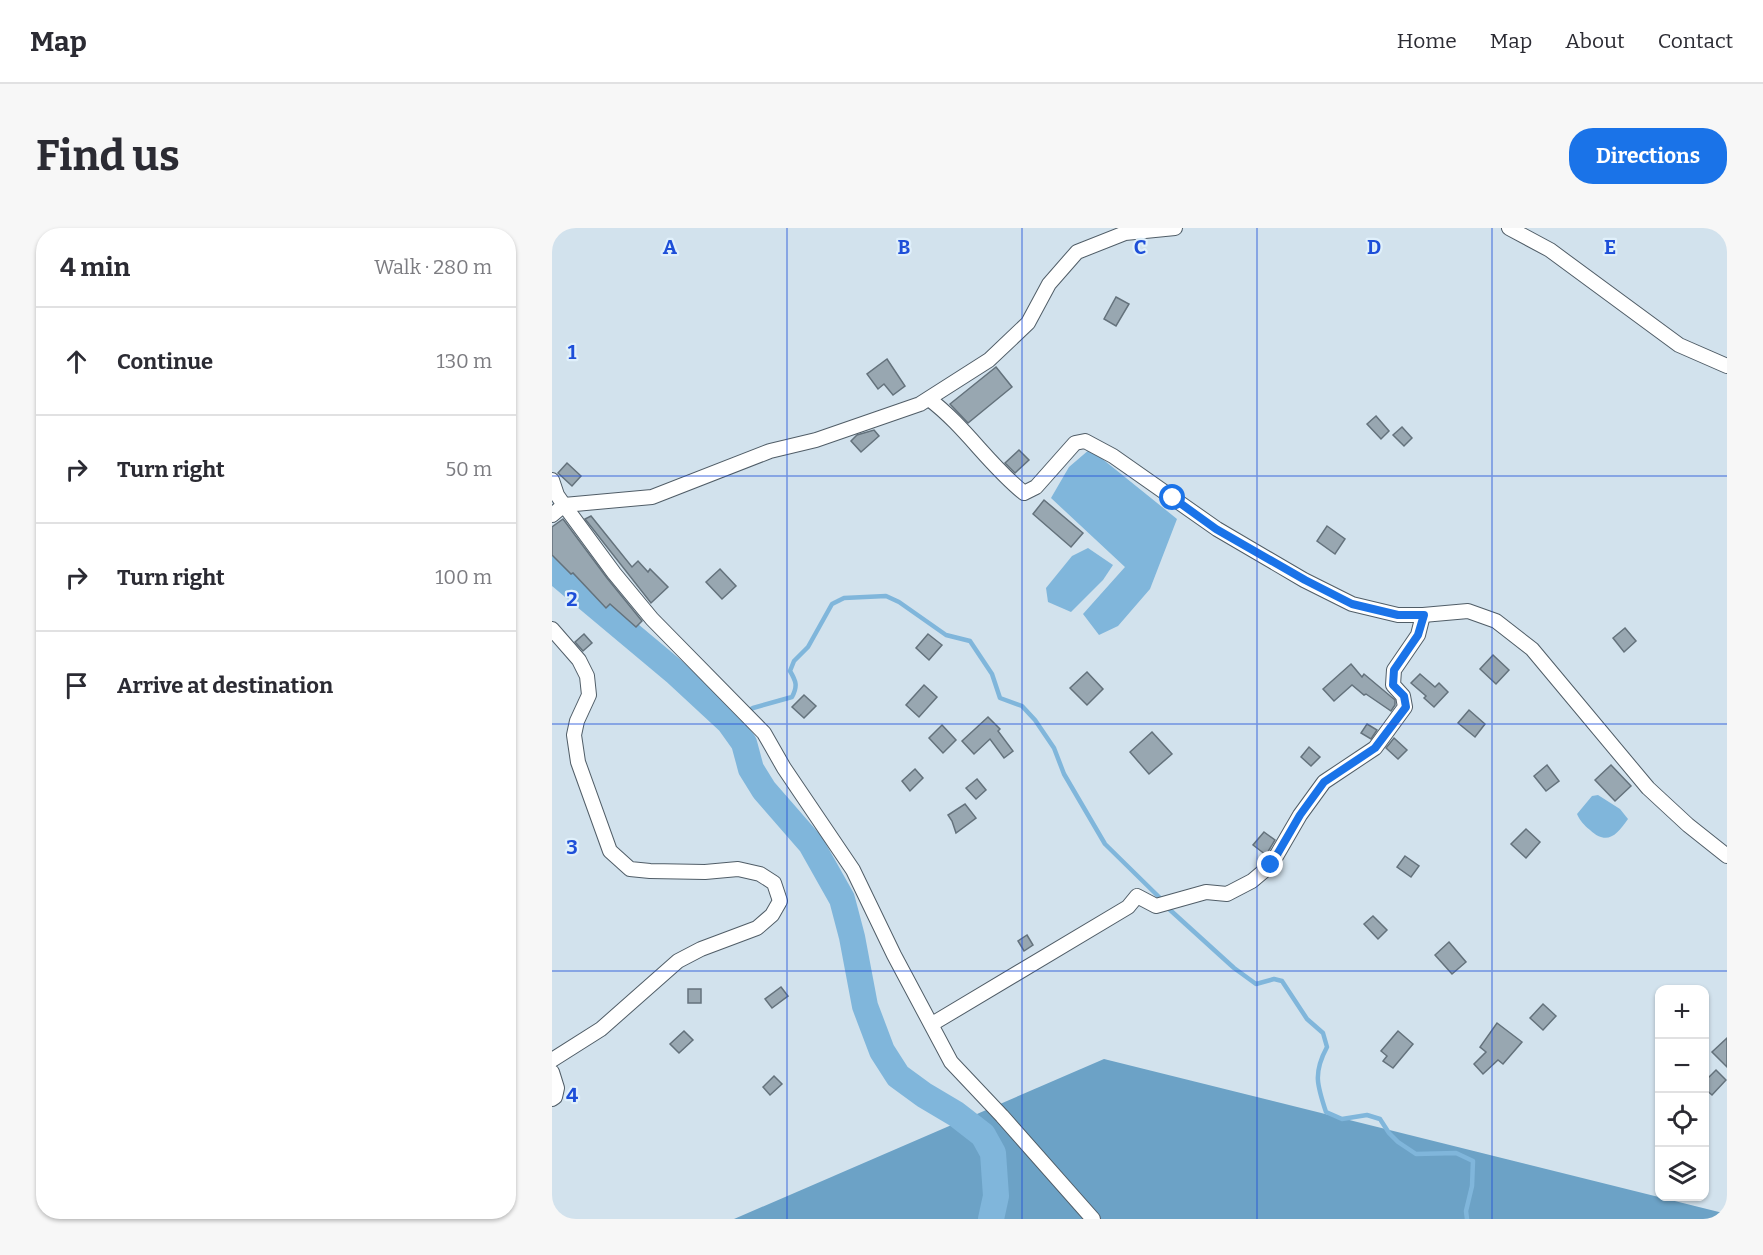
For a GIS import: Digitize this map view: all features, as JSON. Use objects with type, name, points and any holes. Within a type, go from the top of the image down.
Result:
[{"type":"street","points":[[552,515],[564,505],[652,497],[770,451],[816,440],[920,404],[989,360],[1028,323],[1049,284],[1077,252],[1125,233],[1175,228]]},
{"type":"street","points":[[1509,228],[1550,250],[1679,345],[1727,366]]},
{"type":"street","points":[[929,399],[947,413],[1008,481],[1024,493],[1036,487],[1075,443],[1085,441],[1113,456],[1216,529],[1352,604],[1398,615],[1468,611],[1496,621],[1532,649],[1648,788],[1688,825],[1727,856]]},
{"type":"street","points":[[552,480],[557,495],[564,505],[614,573],[652,619],[764,733],[784,768],[853,870],[894,955],[951,1062],[1002,1116],[1092,1219]]},
{"type":"street","points":[[932,1024],[1128,907],[1137,896],[1156,906],[1206,892],[1227,894],[1252,881],[1271,865],[1300,815],[1324,782],[1375,748],[1406,707],[1404,696],[1393,685],[1394,670],[1418,635],[1424,615]]},
{"type":"street","points":[[552,629],[579,660],[587,676],[589,695],[577,721],[574,735],[578,762],[610,851],[630,869],[705,872],[738,869],[760,874],[774,883],[780,901],[772,915],[757,928],[701,949],[678,961],[601,1029],[552,1060]]},
{"type":"street","points":[[552,1072],[557,1088],[555,1097],[552,1099]]},
{"type":"shaded area","points":[[1090,449],[1177,519],[1150,589],[1118,626],[1099,635],[1083,614],[1125,567],[1051,498],[1069,467]]},
{"type":"shaded area","points":[[1088,548],[1113,565],[1103,580],[1071,612],[1048,602],[1046,588],[1072,556]]},
{"type":"shaded area","points":[[1598,795],[1620,809],[1628,819],[1616,834],[1607,838],[1596,835],[1582,823],[1577,814],[1592,796]]},
{"type":"shaded area","points":[[1104,1059],[1655,1196],[1655,1201],[1675,1201],[1727,1214],[1727,1219],[734,1219]]},
{"type":"building","points":[[1116,297],[1129,304],[1116,326],[1104,319]]},
{"type":"building","points":[[887,359],[905,386],[893,395],[884,384],[878,389],[867,374]]},
{"type":"building","points":[[996,367],[1012,387],[968,423],[950,404]]},
{"type":"building","points":[[1376,416],[1389,431],[1381,439],[1367,424]]},
{"type":"building","points":[[1402,427],[1412,438],[1404,446],[1393,435]]},
{"type":"building","points":[[874,430],[879,436],[861,452],[851,441],[857,435]]},
{"type":"building","points":[[1019,450],[1029,460],[1015,473],[1005,463]]},
{"type":"building","points":[[567,463],[581,476],[572,486],[558,473]]},
{"type":"building","points":[[1044,500],[1083,533],[1071,547],[1033,514]]},
{"type":"building","points":[[591,516],[632,567],[638,561],[648,572],[650,569],[668,587],[651,603],[585,519]]},
{"type":"building","points":[[563,519],[642,621],[636,627],[610,604],[606,608],[573,573],[571,574],[552,555],[552,527]]},
{"type":"building","points":[[1327,526],[1345,539],[1335,554],[1317,541]]},
{"type":"building","points":[[720,569],[736,586],[722,599],[706,582]]},
{"type":"building","points":[[1625,628],[1636,641],[1624,652],[1613,638]]},
{"type":"building","points":[[584,634],[592,643],[583,651],[575,642]]},
{"type":"building","points":[[928,634],[942,645],[929,660],[916,648]]},
{"type":"building","points":[[1493,655],[1509,670],[1496,684],[1480,669]]},
{"type":"building","points":[[1351,664],[1362,677],[1364,674],[1395,700],[1391,711],[1352,685],[1334,701],[1323,689]]},
{"type":"building","points":[[1087,672],[1103,689],[1087,705],[1070,688]]},
{"type":"building","points":[[1420,674],[1435,687],[1439,683],[1448,692],[1434,707],[1424,698],[1426,696],[1411,683]]},
{"type":"building","points":[[924,685],[937,697],[919,717],[906,705]]},
{"type":"building","points":[[804,695],[816,706],[804,718],[792,707]]},
{"type":"building","points":[[1469,710],[1485,724],[1475,737],[1458,723]]},
{"type":"building","points":[[988,717],[1000,729],[998,731],[1013,751],[1004,758],[990,739],[974,754],[962,741]]},
{"type":"building","points":[[1367,724],[1377,730],[1371,739],[1361,733]]},
{"type":"building","points":[[942,725],[956,740],[943,753],[929,738]]},
{"type":"building","points":[[1152,732],[1172,754],[1149,774],[1130,752]]},
{"type":"building","points":[[1394,738],[1407,750],[1398,759],[1386,748]]},
{"type":"building","points":[[1309,747],[1320,757],[1311,766],[1301,757]]},
{"type":"building","points":[[1547,765],[1559,781],[1546,791],[1534,776]]},
{"type":"building","points":[[1611,765],[1631,786],[1615,801],[1595,780]]},
{"type":"building","points":[[915,769],[923,778],[910,791],[902,781]]},
{"type":"building","points":[[977,779],[986,790],[976,799],[966,788]]},
{"type":"building","points":[[965,804],[976,818],[956,833],[948,815]]},
{"type":"building","points":[[1526,829],[1540,842],[1526,858],[1511,844]]},
{"type":"building","points":[[1264,832],[1275,840],[1266,855],[1253,845]]},
{"type":"building","points":[[1405,856],[1419,866],[1411,877],[1397,867]]},
{"type":"building","points":[[1373,916],[1387,930],[1378,939],[1364,924]]},
{"type":"building","points":[[1027,935],[1033,945],[1024,951],[1018,941]]},
{"type":"building","points":[[1449,942],[1466,962],[1452,974],[1435,955]]},
{"type":"building","points":[[781,987],[788,996],[772,1008],[765,999]]},
{"type":"building","points":[[688,989],[701,989],[701,1003],[688,1003]]},
{"type":"building","points":[[1543,1004],[1556,1016],[1543,1030],[1530,1018]]},
{"type":"building","points":[[1497,1023],[1522,1042],[1503,1064],[1498,1060],[1483,1074],[1474,1064],[1486,1052],[1480,1047]]},
{"type":"building","points":[[684,1031],[693,1040],[679,1053],[670,1044]]},
{"type":"building","points":[[1398,1031],[1413,1044],[1393,1068],[1383,1061],[1387,1056],[1381,1051]]},
{"type":"building","points":[[1727,1038],[1727,1067],[1712,1052]]},
{"type":"building","points":[[1716,1070],[1726,1080],[1712,1095],[1709,1092],[1709,1077]]},
{"type":"building","points":[[774,1076],[782,1084],[770,1095],[763,1087]]},
{"type":"waterway","points":[[552,569],[675,672],[729,722],[744,743],[751,769],[764,790],[811,844],[842,899],[865,1006],[882,1051],[898,1076],[956,1114],[983,1135],[993,1153],[996,1196],[991,1219]]},
{"type":"waterway","points":[[729,722],[753,708],[792,697],[796,684],[790,671],[794,661],[808,647],[832,604],[844,598],[886,596],[899,602],[946,635],[970,641],[992,674],[1000,698],[1022,706],[1035,720],[1054,748],[1064,774],[1105,844],[1160,898]]},
{"type":"waterway","points":[[1169,909],[1234,968],[1256,984],[1274,979],[1282,981],[1307,1019],[1323,1033],[1327,1047],[1320,1064],[1318,1079],[1326,1112],[1342,1119],[1367,1115],[1380,1119],[1398,1142],[1416,1154],[1456,1153],[1473,1161],[1472,1186],[1466,1211],[1467,1219]]},
{"type":"route","points":[[1173,498],[1216,529],[1352,604],[1398,615],[1424,615],[1418,635],[1394,670],[1393,685],[1404,696],[1406,707],[1375,748],[1324,782],[1300,815],[1271,865]]}]
